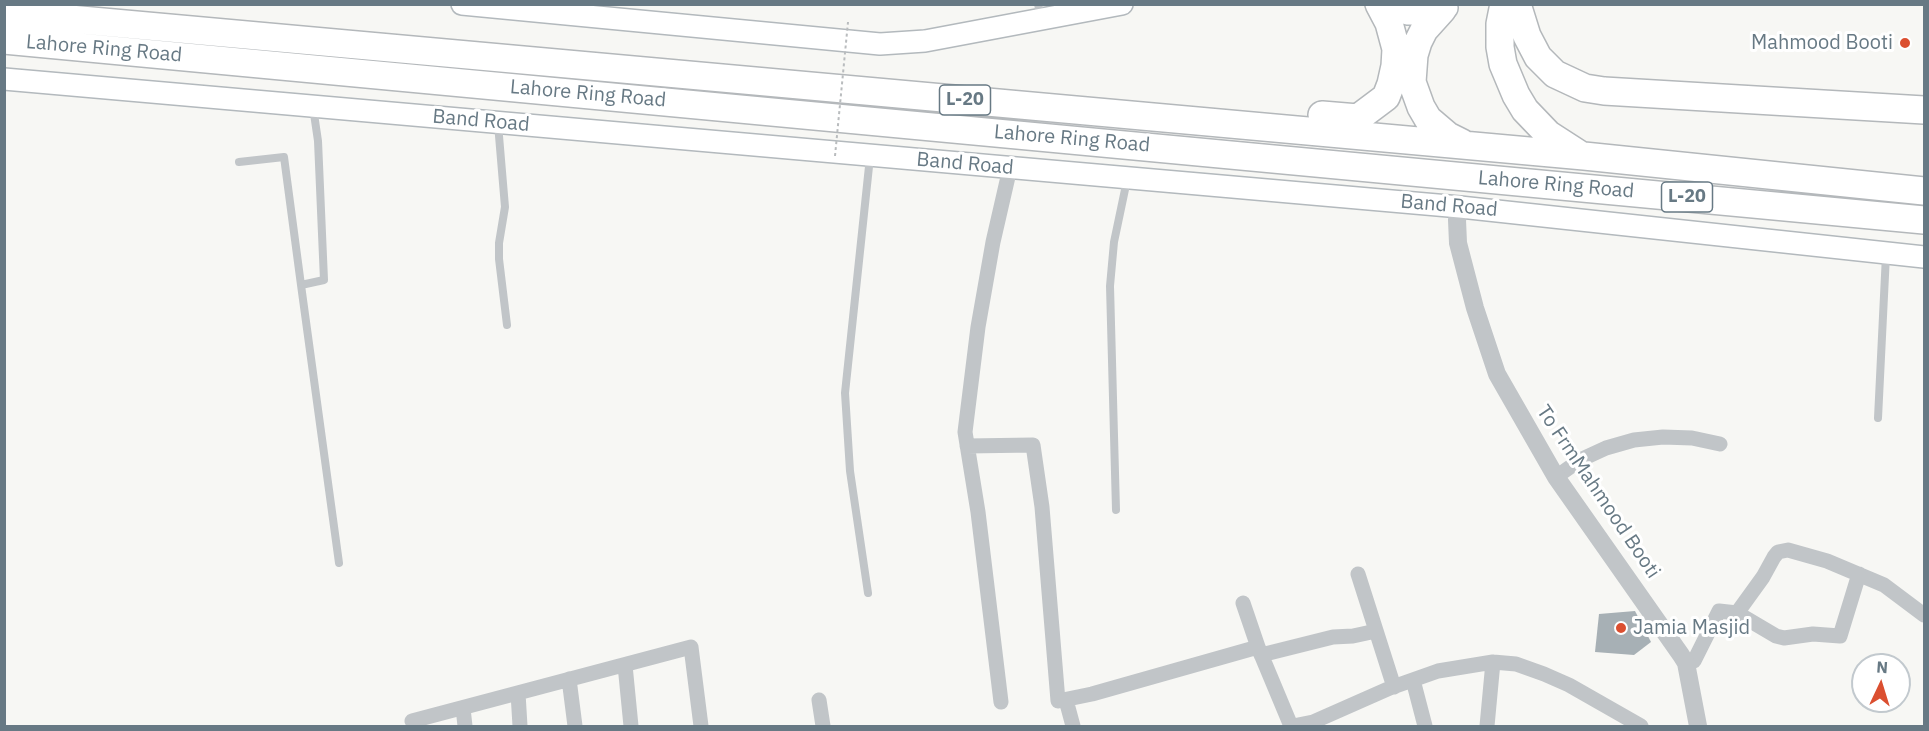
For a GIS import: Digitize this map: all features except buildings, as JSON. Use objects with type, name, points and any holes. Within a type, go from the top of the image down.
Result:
[{"type":"highway","points":[[934,98],[1034,93],[1358,118],[1386,97],[1395,66],[1396,49],[1381,4]]},
{"type":"highway","points":[[1504,4],[1500,24],[1500,48],[1516,95],[1525,110],[1548,134],[1584,156]]},
{"type":"highway","points":[[1517,4],[1527,36],[1538,57],[1555,74],[1585,88],[1924,110]]},
{"type":"highway","points":[[1447,7],[1424,30],[1418,42],[1412,68],[1415,95],[1424,113],[1437,129],[1454,140],[1473,147]]},
{"type":"highway","name":"Lahore Ring Road","points":[[4,13],[1584,156],[1924,190]]},
{"type":"highway","name":"Lahore Ring Road","points":[[4,40],[1924,220]]},
{"type":"highway","points":[[1590,188],[1664,208],[1924,237]]},
{"type":"main road","points":[[462,4],[880,44],[925,41],[1040,12],[1122,4]]},
{"type":"main road","points":[[1381,4],[1392,10],[1408,14],[1425,14],[1447,7]]},
{"type":"main road","name":"Band Road","points":[[4,78],[1460,207],[1924,257]]},
{"type":"street","points":[[1000,702],[978,512],[965,432],[978,327],[993,243],[1010,168]]},
{"type":"street","name":"To FrmMahmood Booti","points":[[1460,207],[1457,220],[1458,243],[1475,308],[1497,374],[1556,477],[1686,663],[1698,726]]},
{"type":"street","points":[[1556,477],[1580,460],[1606,448],[1634,440],[1672,437],[1692,438],[1720,444]]},
{"type":"street","points":[[967,446],[1033,445],[1042,507],[1058,701],[1259,651],[1332,637],[1353,636],[1376,630]]},
{"type":"street","points":[[1737,613],[1778,552],[1788,550],[1859,573],[1884,585],[1924,615]]},
{"type":"street","points":[[1686,663],[1694,661],[1719,611],[1737,613],[1776,636],[1784,638],[1814,634],[1840,636],[1859,573]]},
{"type":"street","points":[[1358,574],[1394,687]]},
{"type":"street","points":[[1243,603],[1259,651],[1292,726],[1313,722],[1394,687],[1438,671],[1492,662],[1516,664],[1544,674],[1641,726]]},
{"type":"street","points":[[412,721],[691,647],[701,726]]},
{"type":"street","points":[[1487,726],[1492,662]]},
{"type":"street","points":[[625,665],[631,726]]},
{"type":"street","points":[[569,679],[575,726]]},
{"type":"street","points":[[1413,680],[1425,726]]},
{"type":"street","points":[[518,693],[520,726]]},
{"type":"street","points":[[819,700],[823,726]]},
{"type":"street","points":[[1066,700],[1073,726]]},
{"type":"street","points":[[463,708],[465,726]]},
{"type":"lane","points":[[301,285],[324,280],[318,141],[312,105]]},
{"type":"lane","points":[[498,122],[505,207],[499,243],[499,259],[507,325]]},
{"type":"lane","points":[[868,593],[850,471],[845,393],[870,156]]},
{"type":"lane","points":[[239,162],[284,157],[339,563]]},
{"type":"lane","points":[[1116,510],[1110,286],[1114,242],[1127,179]]},
{"type":"lane","points":[[1878,418],[1887,254]]},
{"type":"path","points":[[835,156],[848,22]]},
{"type":"place","name":"Mahmood Booti","points":[[1905,43]]},
{"type":"place","name":"Jamia Masjid","points":[[1621,628]]}]
